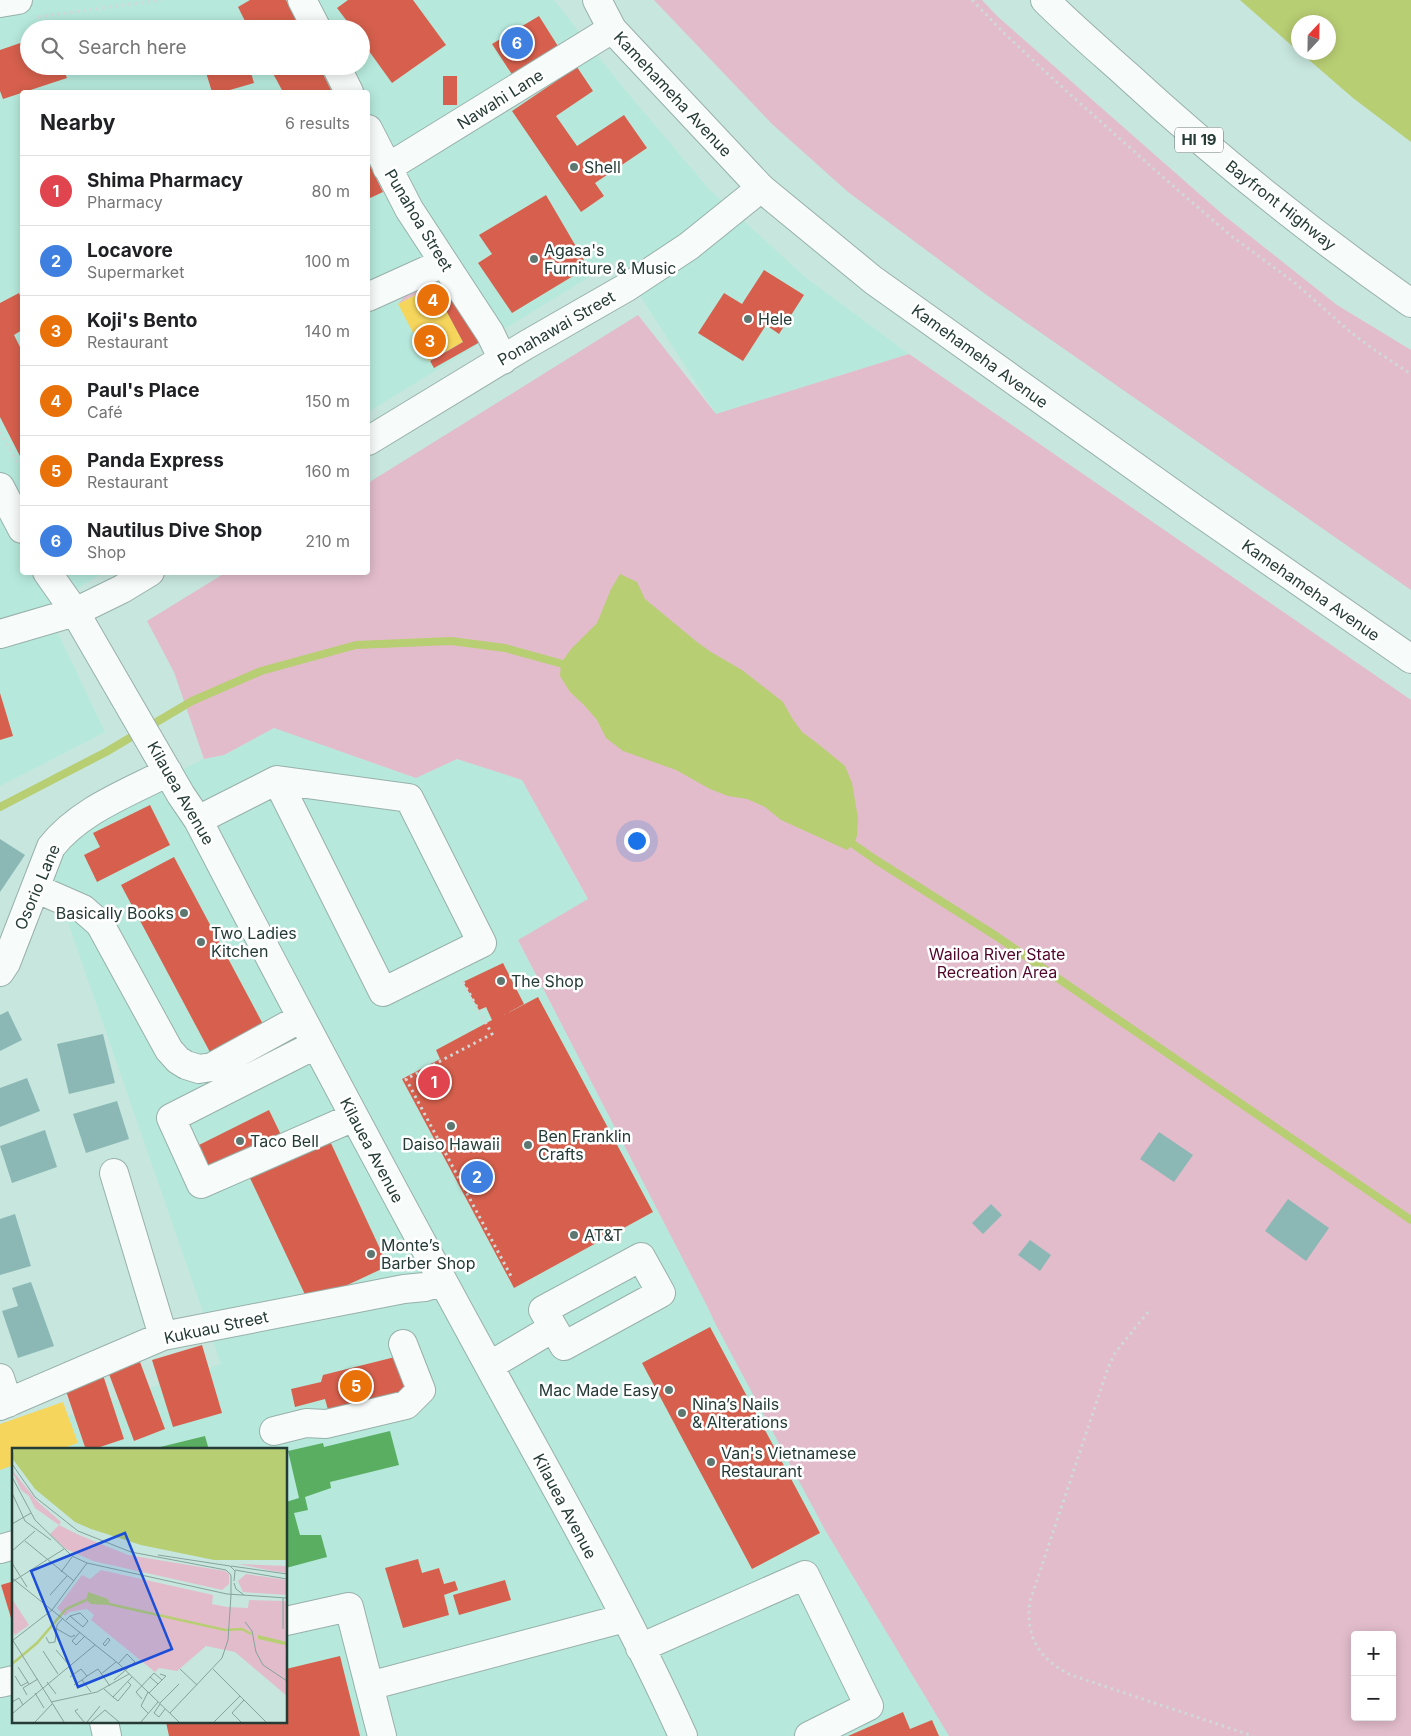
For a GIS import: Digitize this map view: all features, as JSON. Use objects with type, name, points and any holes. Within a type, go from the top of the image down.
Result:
[{"type":"street","points":[[302,0],[312,20]]},
{"type":"street","name":"Kamehameha Avenue","points":[[597,0],[612,29],[761,188],[788,208],[873,280],[1196,510],[1411,659]]},
{"type":"street","name":"Bayfront Highway","points":[[1046,0],[1184,127],[1232,168],[1411,303]]},
{"type":"street","points":[[0,3],[23,9]]},
{"type":"street","name":"Nawahi Lane","points":[[387,168],[612,29]]},
{"type":"street","points":[[340,75],[348,90]]},
{"type":"street","name":"Punahoa Street","points":[[370,133],[409,209],[490,333],[503,360]]},
{"type":"street","name":"Ponahawai Street","points":[[370,440],[503,360],[526,344],[627,287],[689,246],[761,188]]},
{"type":"street","points":[[370,296],[432,268],[443,261]]},
{"type":"street","points":[[0,487],[20,525]]},
{"type":"street","name":"Kilauea Avenue","points":[[50,575],[75,612],[181,795],[198,820],[315,1045],[625,1618],[683,1736]]},
{"type":"street","points":[[0,634],[75,612],[122,589],[145,575]]},
{"type":"street","name":"Osorio Lane","points":[[0,972],[6,963],[52,847],[61,834],[83,816],[164,764]]},
{"type":"street","points":[[198,820],[276,780],[409,798],[482,943],[383,992],[276,780]]},
{"type":"street","points":[[35,888],[83,909],[100,924],[169,1050],[178,1060],[186,1065],[199,1069],[217,1066],[301,1018]]},
{"type":"street","points":[[315,1045],[171,1118],[201,1184],[354,1117]]},
{"type":"street","points":[[114,1173],[163,1336]]},
{"type":"street","name":"Kukuau Street","points":[[3,1396],[163,1336],[404,1289],[425,1287],[443,1281]]},
{"type":"street","points":[[489,1366],[553,1328]]},
{"type":"street","points":[[274,1431],[306,1423],[326,1424],[406,1405],[420,1390],[403,1344]]},
{"type":"street","points":[[640,1648],[805,1575],[869,1706],[809,1736]]},
{"type":"street","points":[[288,1621],[349,1607],[382,1736]]},
{"type":"street","points":[[369,1686],[625,1618]]},
{"type":"path","points":[[23,9],[161,0]]},
{"type":"path","points":[[972,0],[1064,89],[1164,178],[1230,234],[1302,289],[1348,330],[1411,374]]},
{"type":"path","points":[[0,432],[20,469]]},
{"type":"path","points":[[462,977],[492,1034],[406,1079],[512,1278]]},
{"type":"path","points":[[1148,1312],[1116,1353],[1108,1368],[1030,1601],[1029,1628],[1040,1652],[1060,1669],[1071,1675],[1253,1736]]},
{"type":"shaded area","points":[[0,0],[554,0],[625,90],[709,189],[805,277],[909,354],[716,414],[617,260],[370,411],[370,90],[20,90],[20,575],[100,575],[46,608],[105,732],[0,786]]},
{"type":"shaded area","points":[[1240,0],[1411,0],[1411,142],[1353,98],[1309,60],[1336,60],[1336,15],[1291,15],[1291,45]]},
{"type":"shaded area","points":[[620,574],[637,582],[645,599],[697,642],[742,670],[783,702],[802,732],[845,766],[852,783],[858,818],[857,836],[853,845],[847,850],[781,820],[765,807],[747,799],[728,796],[710,789],[676,770],[623,751],[606,738],[597,720],[570,692],[560,676],[561,663],[571,649],[597,623],[611,589]]},
{"type":"shaded area","points":[[274,728],[415,778],[457,759],[522,780],[588,900],[518,941],[716,1325],[825,1530],[949,1736],[0,1736],[0,1439],[221,1364],[39,839],[204,759],[224,755]]},
{"type":"green space","points":[[654,0],[982,0],[997,16],[1221,213],[1337,305],[1411,350],[1411,590],[988,296],[848,192],[772,124]]},
{"type":"green space","points":[[428,275],[433,286],[398,304],[419,279]]},
{"type":"green space","name":"Wailoa River State Recreation Area","points":[[638,315],[716,414],[909,354],[1411,700],[1411,1736],[949,1736],[825,1530],[716,1325],[518,940],[588,899],[522,780],[457,759],[416,778],[274,728],[224,755],[204,759],[174,672],[147,621],[222,575],[370,575],[370,482]]},
{"type":"building: Homes","points":[[433,286],[463,342],[428,361],[398,304]]},
{"type":"building: Homes","points":[[63,1402],[78,1443],[64,1448],[12,1448],[12,1466],[0,1470],[0,1424]]},
{"type":"building: Shops","points":[[250,0],[286,0],[296,20],[244,20],[238,7]]},
{"type":"building: Shops","points":[[348,0],[413,0],[446,45],[392,83],[370,52],[370,20],[346,20],[337,8]]},
{"type":"building: Shops","points":[[539,16],[561,51],[515,79],[492,44]]},
{"type":"building: Shops","points":[[20,43],[20,75],[66,75],[67,78],[30,90],[20,90],[20,93],[3,99],[0,91],[0,50]]},
{"type":"building: Shops","points":[[577,67],[593,91],[556,116],[577,146],[624,115],[647,148],[595,183],[604,196],[581,212],[512,111]]},
{"type":"building: Shops","points":[[207,75],[252,75],[254,83],[230,90],[211,90]]},
{"type":"building: Shops","points":[[274,75],[324,75],[331,90],[282,90]]},
{"type":"building: Shops","points":[[443,76],[457,76],[457,105],[443,105]]},
{"type":"building: Shops","points":[[370,166],[383,192],[370,198]]},
{"type":"building: Shops","name":"Agasa's Furniture & Music","points":[[546,195],[588,267],[512,313],[478,263],[492,254],[479,235]]},
{"type":"building: Shops","name":"Hele","points":[[764,270],[804,295],[779,334],[766,325],[743,361],[698,333],[724,293],[742,304]]},
{"type":"building: Shops","points":[[446,280],[480,342],[434,368],[430,361],[463,342],[433,286]]},
{"type":"building: Shops","points":[[19,293],[20,331],[14,335],[20,347],[20,456],[0,417],[0,303]]},
{"type":"building: Shops","points":[[0,693],[13,736],[0,740]]},
{"type":"building: Shops","points":[[150,805],[170,845],[97,882],[84,855],[100,847],[93,833]]},
{"type":"building: Shops","points":[[174,857],[265,1028],[212,1056],[121,885]]},
{"type":"building: Shops","points":[[503,963],[524,1004],[504,1015],[538,997],[653,1212],[514,1288],[402,1079],[440,1059],[436,1050],[492,1020],[486,1007],[479,1010],[463,982]]},
{"type":"building: Shops","name":"Taco Bell","points":[[269,1110],[282,1137],[210,1172],[197,1146]]},
{"type":"building: Shops","points":[[329,1139],[388,1266],[309,1303],[249,1176]]},
{"type":"building: Shops","points":[[710,1327],[820,1533],[752,1569],[642,1363]]},
{"type":"building: Shops","points":[[202,1345],[222,1413],[173,1427],[152,1360]]},
{"type":"building: Shops","points":[[399,1356],[410,1397],[330,1417],[325,1399],[295,1407],[291,1389],[321,1382],[323,1375]]},
{"type":"building: Shops","points":[[140,1362],[165,1429],[134,1441],[109,1374]]},
{"type":"building: Shops","points":[[102,1372],[124,1439],[97,1448],[85,1448],[64,1385]]},
{"type":"building: Shops","points":[[418,1559],[422,1573],[439,1568],[444,1584],[455,1581],[458,1590],[444,1595],[449,1615],[403,1628],[385,1568]]},
{"type":"building: Shops","points":[[505,1580],[511,1600],[459,1615],[453,1595]]},
{"type":"building: Shops","points":[[12,1582],[11,1618],[1,1585]]},
{"type":"building: Shops","points":[[340,1656],[360,1736],[169,1736],[166,1724],[288,1724],[288,1669]]},
{"type":"building: Shops","points":[[903,1712],[910,1729],[932,1720],[939,1736],[848,1736]]},
{"type":"building: Public","points":[[390,1431],[399,1465],[330,1482],[331,1488],[305,1497],[308,1510],[294,1513],[300,1535],[321,1535],[327,1557],[288,1567],[288,1501],[299,1498],[288,1451],[323,1443],[324,1447]]},
{"type":"building: Public","points":[[205,1436],[208,1448],[156,1448]]},
{"type":"building: Other","points":[[0,839],[25,855],[0,892]]},
{"type":"building: Other","points":[[8,1011],[22,1040],[0,1051],[0,1015]]},
{"type":"building: Other","points":[[103,1034],[115,1083],[69,1094],[57,1044]]},
{"type":"building: Other","points":[[27,1078],[40,1111],[0,1127],[0,1088]]},
{"type":"building: Other","points":[[117,1101],[129,1139],[86,1153],[73,1114]]},
{"type":"building: Other","points":[[45,1130],[57,1167],[12,1183],[0,1146]]},
{"type":"building: Other","points":[[1159,1132],[1193,1155],[1174,1182],[1140,1159]]},
{"type":"building: Other","points":[[1288,1199],[1329,1228],[1306,1261],[1265,1231]]},
{"type":"building: Other","points":[[991,1204],[1002,1215],[983,1234],[972,1223]]},
{"type":"building: Other","points":[[15,1214],[31,1266],[0,1275],[0,1219]]},
{"type":"building: Other","points":[[1030,1240],[1051,1255],[1040,1271],[1018,1255]]},
{"type":"building: Other","points":[[31,1282],[54,1346],[18,1358],[2,1311],[18,1306],[12,1288]]},
{"type":"waterway","points":[[0,807],[106,752],[192,701],[261,671],[356,645],[451,641],[505,648],[570,666]]},
{"type":"waterway","points":[[847,840],[996,936],[1411,1220]]},
{"type":"place","name":"Nautilus Dive Shop","points":[[517,43]]},
{"type":"place","name":"Shell","points":[[574,167]]},
{"type":"place","name":"Agasa's Furniture & Music","points":[[534,259]]},
{"type":"place","name":"Paul's Place","points":[[433,300]]},
{"type":"place","name":"Hele","points":[[748,319]]},
{"type":"place","name":"Koji's Bento","points":[[430,341]]},
{"type":"place","name":"Basically Books","points":[[184,913]]},
{"type":"place","name":"Two Ladies Kitchen","points":[[201,942]]},
{"type":"place","name":"The Shop","points":[[501,981]]},
{"type":"place","name":"Shima Pharmacy","points":[[434,1082]]},
{"type":"place","name":"Daiso Hawaii","points":[[451,1126]]},
{"type":"place","name":"Taco Bell","points":[[240,1141]]},
{"type":"place","name":"Ben Franklin Crafts","points":[[528,1145]]},
{"type":"place","name":"Locavore","points":[[477,1177]]},
{"type":"place","name":"AT&T","points":[[574,1235]]},
{"type":"place","name":"Monte’s Barber Shop","points":[[371,1254]]},
{"type":"place","name":"Panda Express","points":[[356,1386]]},
{"type":"place","name":"Mac Made Easy","points":[[669,1390]]},
{"type":"place","name":"Nina’s Nails & Alterations","points":[[682,1413]]},
{"type":"place","name":"Van's Vietnamese Restaurant","points":[[711,1462]]}]
